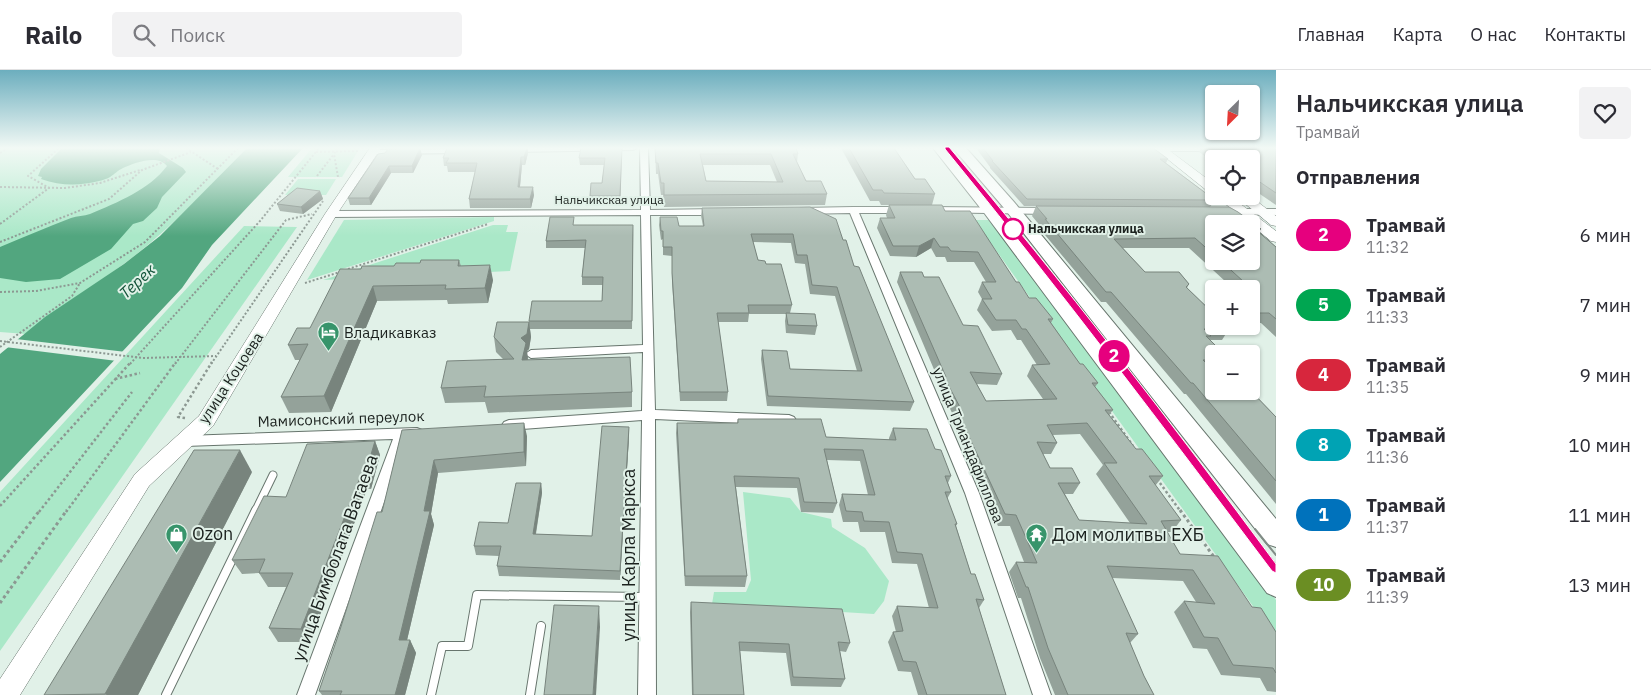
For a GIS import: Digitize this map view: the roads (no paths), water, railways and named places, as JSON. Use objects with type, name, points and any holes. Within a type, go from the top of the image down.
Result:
[{"type":"main road","points":[[963,177],[1273,576]]},
{"type":"main road","points":[[984,177],[1014,211],[1276,537]]},
{"type":"street","name":"улица Коцоева","points":[[5,695],[142,480],[206,421],[352,177]]},
{"type":"street","name":"улица Карла Маркса","points":[[644,177],[649,348],[646,695]]},
{"type":"street","points":[[1234,205],[1276,238]]},
{"type":"street","points":[[1258,205],[1270,212],[1276,222]]},
{"type":"street","name":"улица Триандафиллова","points":[[853,210],[972,492],[1042,695]]},
{"type":"street","points":[[794,211],[1058,211]]},
{"type":"street","name":"Нальчикская улица","points":[[331,214],[725,212]]},
{"type":"street","points":[[1223,212],[1270,212]]},
{"type":"street","points":[[531,354],[649,348]]},
{"type":"street","points":[[491,427],[648,415],[789,420]]},
{"type":"street","name":"Мамисонский переулок","points":[[185,441],[402,434],[432,431]]},
{"type":"street","name":"улица Бимболата Ватаева","points":[[306,695],[402,434]]},
{"type":"lane","points":[[166,695],[272,475]]},
{"type":"lane","points":[[431,695],[442,646],[468,646],[476,595],[647,597]]},
{"type":"lane","points":[[530,695],[541,626]]},
{"type":"water","points":[[42,177],[110,177],[84,184],[63,184],[41,179]]},
{"type":"water","points":[[156,177],[181,177],[162,197],[157,208],[143,221],[133,224],[111,249],[60,279],[26,282],[0,278],[0,247],[71,218],[90,214],[122,200]]},
{"type":"water","name":"Терек","points":[[218,177],[276,177],[212,245],[182,288],[0,482],[0,354],[45,317],[124,264],[160,236]]},
{"type":"tram line","points":[[970,177],[1072,304],[1233,512]]},
{"type":"tram line","name":"2","points":[[972,177],[1149,401],[1276,567]]},
{"type":"tram line","points":[[1232,510],[1276,567]]},
{"type":"tram line","points":[[1255,529],[1276,555]]},
{"type":"place","name":"Нальчикская улица","points":[[1013,229]]},
{"type":"place","name":"Владикавказ","points":[[328,352]]},
{"type":"place","name":"Ozon","points":[[176,553]]},
{"type":"place","name":"Дом молитвы ЕХБ","points":[[1036,554]]}]
